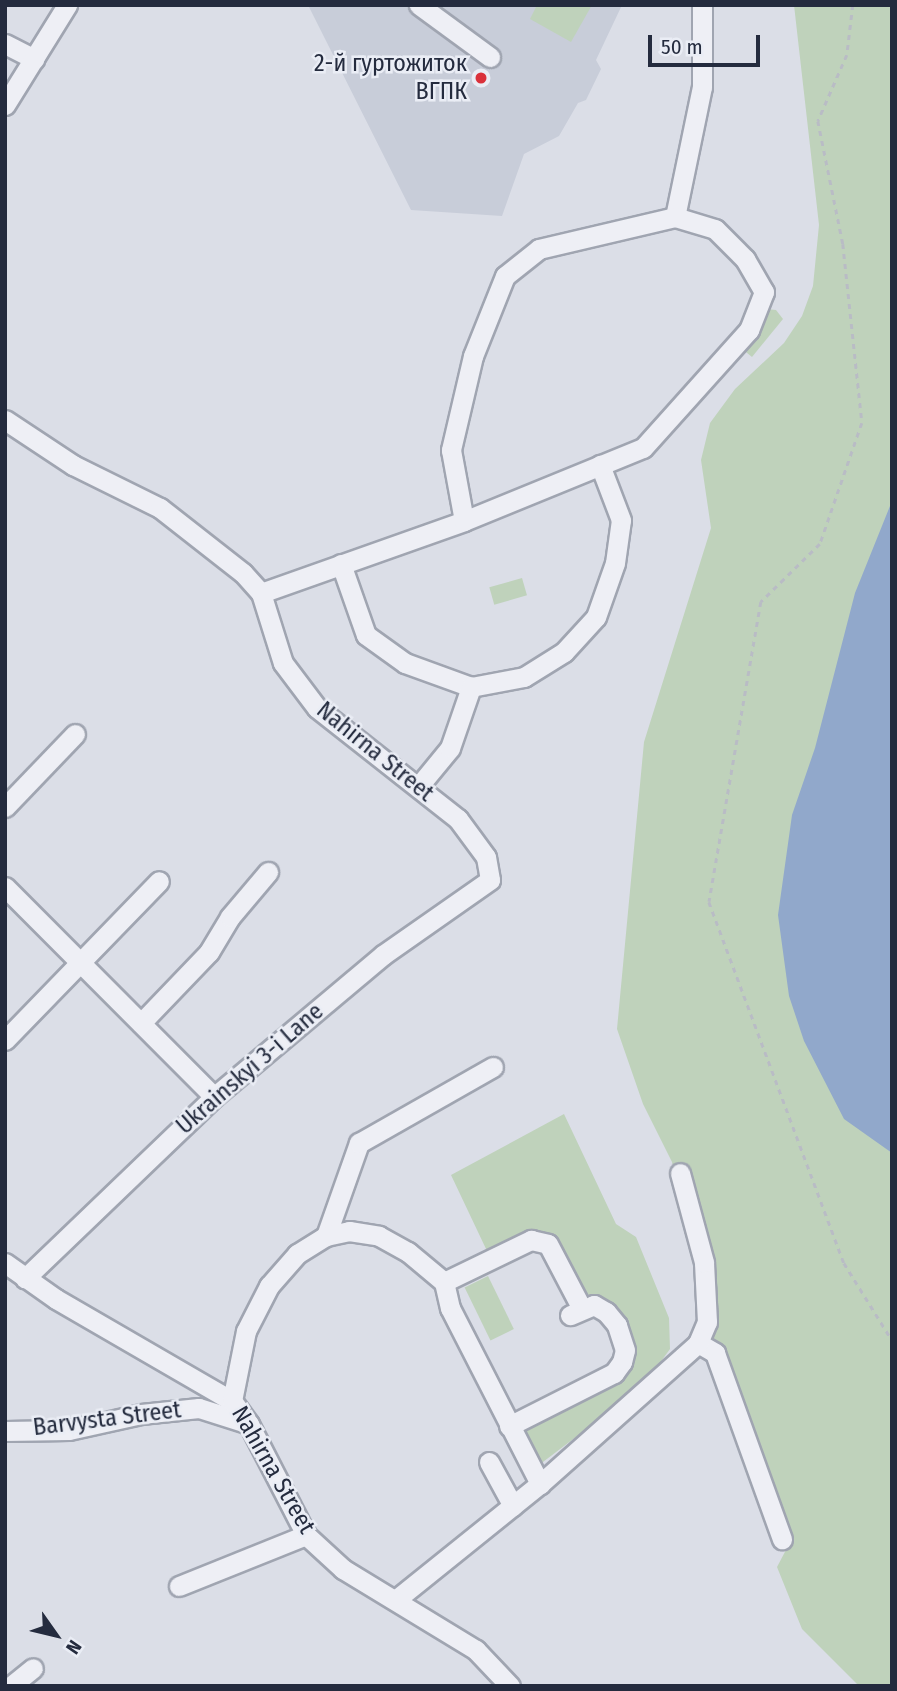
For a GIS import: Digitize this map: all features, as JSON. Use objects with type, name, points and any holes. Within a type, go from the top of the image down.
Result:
[{"type":"street","points":[[5,105],[67,5]]},
{"type":"street","points":[[419,5],[490,57]]},
{"type":"street","points":[[675,217],[702,87],[702,5]]},
{"type":"street","points":[[5,44],[34,59]]},
{"type":"street","points":[[261,593],[464,521],[643,448],[749,330],[764,292],[746,259],[715,229],[675,217],[539,249],[506,276],[474,356],[450,450],[464,521]]},
{"type":"street","name":"Nahirna Street","points":[[5,420],[73,465],[160,508],[225,556],[261,593],[283,663],[317,708],[458,819],[486,858],[490,880]]},
{"type":"street","points":[[341,564],[366,635],[405,663],[471,687],[524,677],[564,652],[596,617],[615,563],[621,520],[600,466]]},
{"type":"street","points":[[418,787],[450,748],[471,687]]},
{"type":"street","points":[[5,807],[75,734]]},
{"type":"street","points":[[141,1023],[209,952],[230,916],[268,872]]},
{"type":"street","name":"Ukrainskyi 3-i Lane","points":[[24,1278],[214,1097],[383,954],[490,880]]},
{"type":"street","points":[[5,1040],[82,964],[159,881]]},
{"type":"street","points":[[5,887],[214,1097]]},
{"type":"street","points":[[326,1236],[359,1143],[493,1067]]},
{"type":"street","points":[[398,1598],[540,1484],[698,1343],[708,1322],[704,1262],[680,1173]]},
{"type":"street","points":[[326,1236],[349,1231],[379,1236],[444,1282],[450,1308],[540,1484]]},
{"type":"street","name":"Nahirna Street","points":[[326,1236],[297,1254],[269,1286],[246,1331],[232,1401],[249,1424],[306,1535],[343,1569],[398,1598],[477,1650],[510,1686]]},
{"type":"street","points":[[444,1282],[531,1240],[548,1244],[576,1312],[594,1305],[617,1325],[625,1350],[622,1362],[614,1373],[509,1426]]},
{"type":"street","points":[[5,1263],[24,1278],[232,1401]]},
{"type":"street","points":[[698,1343],[715,1353],[782,1539]]},
{"type":"street","name":"Barvysta Street","points":[[5,1431],[69,1430],[141,1414],[199,1408],[249,1424]]},
{"type":"street","points":[[489,1462],[513,1506]]},
{"type":"street","points":[[179,1586],[306,1535]]},
{"type":"street","points":[[12,1686],[33,1668]]},
{"type":"path","points":[[853,5],[847,55],[818,121],[843,244],[862,423],[820,544],[771,587],[761,602],[709,902],[844,1263],[892,1340]]},
{"type":"shaded area","points":[[308,5],[622,5],[596,60],[601,69],[586,100],[578,103],[559,136],[524,154],[502,216],[411,210]]},
{"type":"green space","points":[[537,5],[592,5],[571,42],[530,19]]},
{"type":"green space","points":[[794,5],[892,5],[892,611],[866,1132],[892,1153],[892,1686],[859,1686],[802,1629],[777,1567],[787,1548],[781,1513],[714,1342],[703,1330],[700,1272],[672,1162],[643,1104],[617,1029],[644,742],[711,528],[701,460],[710,423],[735,389],[784,343],[802,316],[813,286],[819,225]]},
{"type":"green space","points":[[766,309],[776,310],[783,319],[752,357],[741,348]]},
{"type":"green space","points":[[522,578],[527,595],[494,605],[489,587]]},
{"type":"green space","points":[[564,1114],[616,1224],[636,1237],[669,1318],[670,1349],[643,1386],[539,1465],[520,1432],[619,1381],[631,1364],[591,1296],[579,1292],[553,1235],[533,1229],[487,1251],[451,1175]]},
{"type":"green space","points":[[488,1276],[514,1329],[490,1340],[465,1287]]},
{"type":"water","points":[[892,501],[892,1153],[844,1119],[804,1041],[789,996],[778,915],[792,815],[815,748],[855,593]]},
{"type":"place","name":"2-й гуртожиток ВГПК","points":[[481,78]]}]
